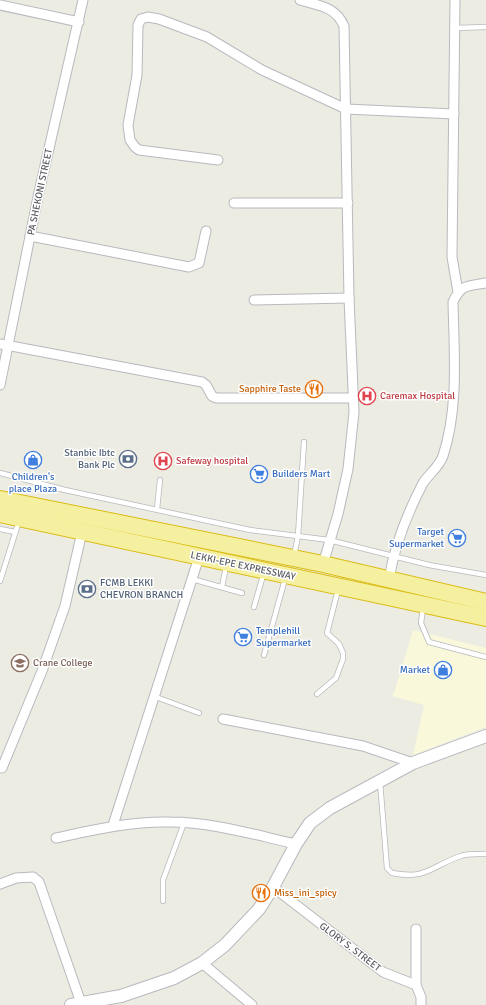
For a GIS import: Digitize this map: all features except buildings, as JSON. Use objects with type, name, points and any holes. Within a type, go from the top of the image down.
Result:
[{"type":"highway","name":"LEKKI-EPE EXPRESSWAY","points":[[0,499],[323,564],[486,602]]},
{"type":"highway","name":"LEKKI-EPE EXPRESSWAY","points":[[0,514],[17,525],[82,532],[486,618]]},
{"type":"street","name":"PA SHEKONI STREET","points":[[0,385],[4,345],[83,0]]},
{"type":"street","points":[[300,0],[332,11],[339,15],[344,26],[349,298],[354,412],[348,469],[338,514],[323,564]]},
{"type":"street","points":[[455,0],[452,257],[458,292]]},
{"type":"street","points":[[0,5],[79,22]]},
{"type":"street","points":[[218,160],[139,150],[134,147],[130,140],[128,125],[137,75],[138,25],[141,19],[148,17],[159,18],[208,37],[262,70],[346,109],[454,114]]},
{"type":"street","points":[[234,203],[348,203]]},
{"type":"street","points":[[30,236],[189,267],[199,263],[206,231]]},
{"type":"street","points":[[389,580],[393,555],[412,506],[425,481],[443,458],[454,395],[454,302],[458,292],[464,286],[486,283]]},
{"type":"street","points":[[254,300],[349,298]]},
{"type":"street","points":[[4,345],[202,382],[206,385],[212,396],[216,398],[353,398]]},
{"type":"street","points":[[2,768],[42,671],[66,606],[82,532]]},
{"type":"street","points":[[113,825],[156,697],[199,557]]},
{"type":"street","points":[[223,719],[363,746],[413,763]]},
{"type":"street","points":[[0,884],[25,877],[32,877],[39,882],[76,1004],[121,996],[174,978],[202,963],[226,945],[259,909],[273,887],[296,844],[310,823],[330,808],[379,780],[413,763],[486,736]]},
{"type":"street","points":[[56,838],[113,825],[170,822],[184,823],[296,844]]},
{"type":"street","name":"GLORY S. STREET","points":[[273,887],[383,972],[416,985]]},
{"type":"street","points":[[416,929],[416,985],[421,997],[421,1005]]},
{"type":"street","points":[[202,963],[252,1005]]},
{"type":"lane","points":[[454,28],[486,26]]},
{"type":"lane","points":[[294,558],[298,536],[304,442]]},
{"type":"lane","points":[[0,474],[65,490],[250,530],[329,540],[430,565],[486,575]]},
{"type":"lane","points":[[157,509],[160,480]]},
{"type":"lane","points":[[0,529],[17,525]]},
{"type":"lane","points":[[0,581],[17,525]]},
{"type":"lane","points":[[222,587],[227,563]]},
{"type":"lane","points":[[254,607],[265,571]]},
{"type":"lane","points":[[264,655],[286,575]]},
{"type":"lane","points":[[192,580],[242,593]]},
{"type":"lane","points":[[317,694],[336,678],[343,659],[343,653],[339,644],[327,633],[339,586]]},
{"type":"lane","points":[[423,604],[421,623],[429,642],[486,657]]},
{"type":"lane","points":[[156,697],[199,713]]},
{"type":"lane","points":[[379,780],[387,868],[392,873],[416,876],[431,872],[462,855],[486,854]]},
{"type":"lane","points":[[164,901],[163,880],[184,823]]},
{"type":"shaded area","name":"Market","points":[[413,630],[486,648],[486,727],[413,755],[424,705],[392,696]]},
{"type":"place","name":"Sapphire Taste","points":[[314,389]]},
{"type":"place","name":"Caremax Hospital","points":[[367,396]]},
{"type":"place","name":"Stanbic Ibtc Bank Plc","points":[[128,459]]},
{"type":"place","name":"Children's place Plaza","points":[[33,460]]},
{"type":"place","name":"Safeway hospital","points":[[163,461]]},
{"type":"place","name":"Builders Mart","points":[[259,474]]},
{"type":"place","name":"Target Supermarket","points":[[457,538]]},
{"type":"place","name":"FCMB LEKKI CHEVRON BRANCH","points":[[87,589]]},
{"type":"place","name":"Templehill Supermarket","points":[[243,637]]},
{"type":"place","name":"Crane College","points":[[20,663]]},
{"type":"place","name":"Market","points":[[443,670]]},
{"type":"place","name":"Miss_ini_spicy","points":[[261,893]]}]
